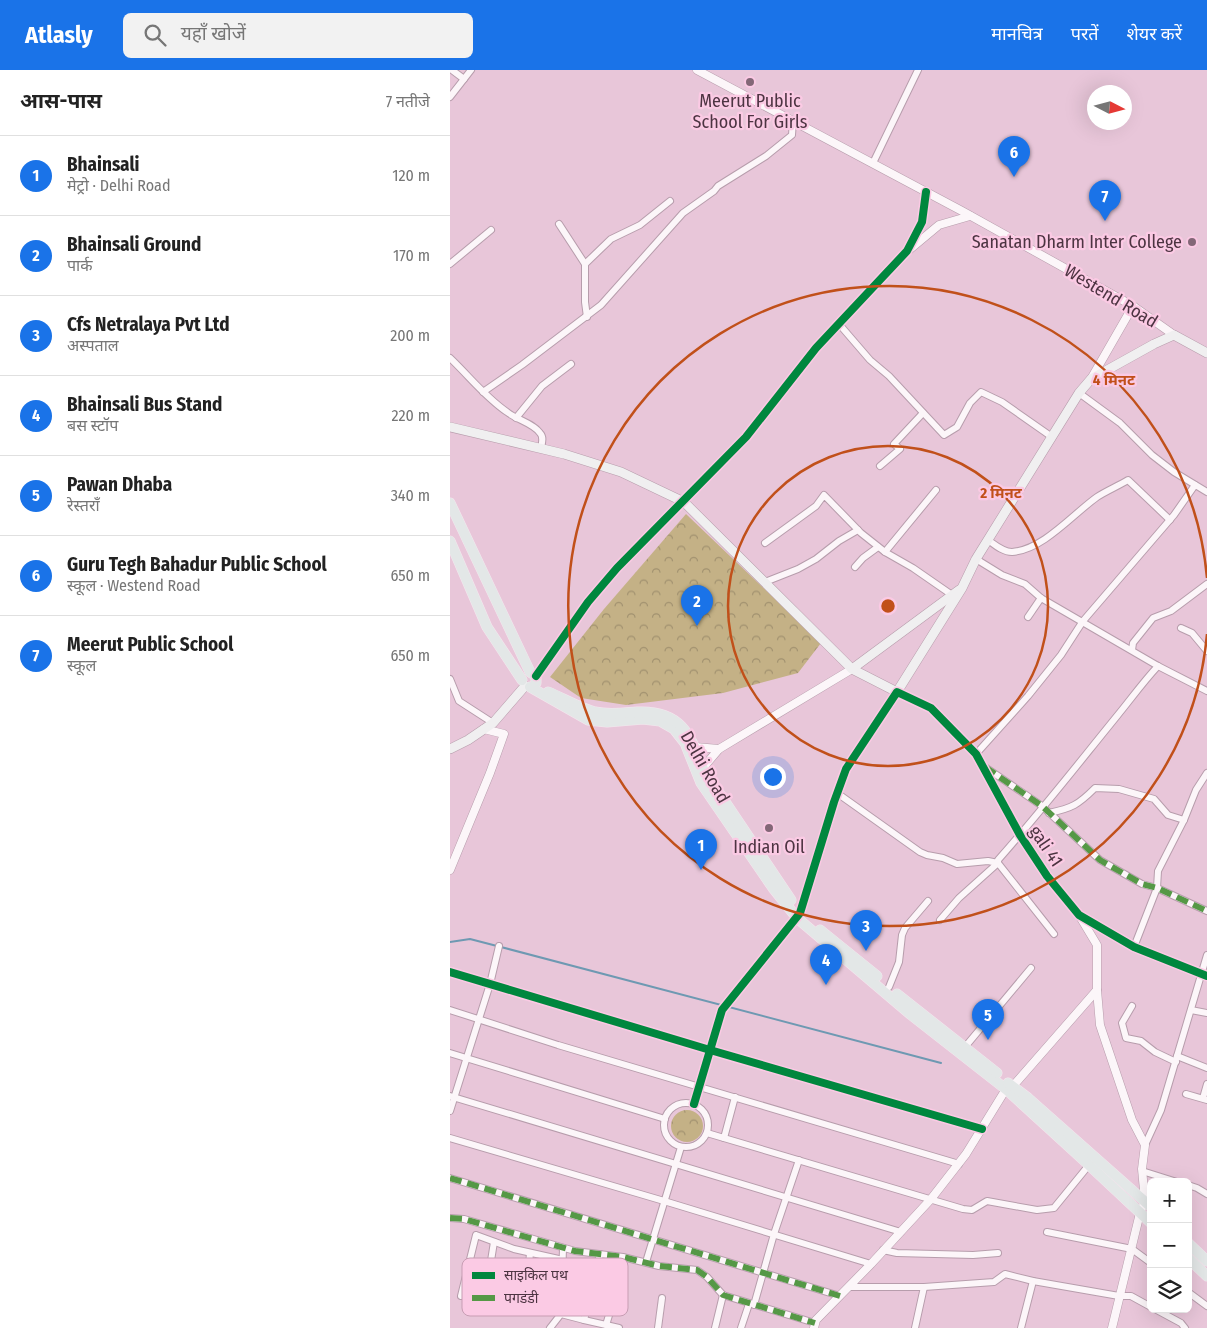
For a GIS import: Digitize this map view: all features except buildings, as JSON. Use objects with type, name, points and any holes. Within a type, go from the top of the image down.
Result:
[{"type":"main road","name":"Westend Road","points":[[1174,335],[1207,353]]},
{"type":"main road","points":[[450,427],[564,454],[621,472],[684,502],[852,669],[897,692],[962,588],[976,559],[1078,393],[1091,379],[1174,335]]},
{"type":"main road","points":[[450,502],[530,681]]},
{"type":"main road","points":[[450,541],[487,627],[530,681]]},
{"type":"main road","points":[[852,669],[962,588]]},
{"type":"main road","points":[[450,749],[468,740],[493,723],[530,681]]},
{"type":"main road","name":"Delhi Road","points":[[530,681],[538,693],[588,720],[607,722],[643,719],[660,721],[674,729],[691,748],[700,770],[798,916]]},
{"type":"main road","points":[[798,916],[965,1047],[1147,1219]]},
{"type":"main road","points":[[798,916],[910,1014],[1009,1088],[1028,1098],[1147,1203]]},
{"type":"main road","points":[[1192,1246],[1206,1257]]},
{"type":"main road","points":[[1192,1262],[1207,1276]]},
{"type":"street","points":[[452,70],[464,79]]},
{"type":"street","points":[[450,97],[471,70]]},
{"type":"street","name":"Westend Road","points":[[697,70],[873,163],[1133,306],[1174,335]]},
{"type":"street","points":[[873,163],[918,70]]},
{"type":"street","points":[[483,392],[601,305],[683,213],[714,191],[718,186],[766,156],[792,135],[793,121]]},
{"type":"street","points":[[907,252],[922,222],[926,192]]},
{"type":"street","points":[[585,264],[611,239],[640,225],[670,201]]},
{"type":"street","points":[[530,681],[588,602],[616,568],[684,502],[746,437],[816,348],[907,252],[939,225],[970,216]]},
{"type":"street","points":[[559,224],[585,264],[584,302],[587,317]]},
{"type":"street","points":[[450,264],[491,230]]},
{"type":"street","points":[[1091,379],[1133,306]]},
{"type":"street","points":[[839,324],[870,360],[889,376],[944,435],[957,427],[970,403],[982,392],[1002,402],[1052,437]]},
{"type":"street","points":[[450,358],[483,392],[516,418],[540,432],[542,436],[541,448]]},
{"type":"street","points":[[516,418],[542,386],[571,364]]},
{"type":"street","points":[[1078,393],[1102,408],[1152,455],[1174,472],[1207,492]]},
{"type":"street","points":[[880,466],[900,448],[894,444],[923,413]]},
{"type":"street","points":[[988,540],[1000,548],[1011,552],[1029,547],[1058,530],[1097,497],[1128,480],[1170,520]]},
{"type":"street","points":[[976,754],[1028,696],[1061,655],[1083,621],[1170,520],[1195,485]]},
{"type":"street","points":[[885,552],[936,490]]},
{"type":"street","points":[[765,543],[816,506],[824,495],[858,530],[878,547],[952,595]]},
{"type":"street","points":[[765,582],[798,569],[816,559],[839,541],[858,530]]},
{"type":"street","points":[[855,567],[863,558],[878,547]]},
{"type":"street","points":[[976,559],[1002,575],[1025,584],[1041,598],[1158,666],[1207,691]]},
{"type":"street","points":[[1132,650],[1133,643],[1153,618],[1171,611],[1203,589],[1207,584]]},
{"type":"street","points":[[1028,617],[1041,598]]},
{"type":"street","points":[[1181,628],[1192,634],[1207,651]]},
{"type":"street","points":[[940,920],[960,898],[998,863],[998,860],[1119,714],[1139,686],[1158,666]]},
{"type":"street","points":[[700,770],[719,749],[852,669]]},
{"type":"street","points":[[450,679],[459,701],[493,723]]},
{"type":"street","points":[[694,1104],[722,1010],[798,916],[846,770],[897,692]]},
{"type":"street","name":"gali 41","points":[[897,692],[931,708],[976,754],[1020,835],[1047,876],[1079,915],[1134,947],[1205,975]]},
{"type":"street","points":[[450,870],[504,734],[484,729]]},
{"type":"street","points":[[691,748],[719,749]]},
{"type":"street","points":[[981,764],[1042,806],[1100,860],[1142,884],[1156,888],[1207,911]]},
{"type":"street","points":[[1134,947],[1156,888],[1158,871],[1184,820],[1196,790],[1207,773]]},
{"type":"street","points":[[1049,813],[1071,808],[1085,799],[1095,788],[1110,788],[1154,799],[1168,815],[1184,820]]},
{"type":"street","points":[[837,793],[920,852],[957,864],[988,861],[998,863],[1054,934]]},
{"type":"street","points":[[889,987],[899,962],[902,935],[905,928],[928,901]]},
{"type":"street","points":[[1079,915],[1097,945],[1097,990],[1100,1025],[1132,1120],[1145,1145]]},
{"type":"street","points":[[450,1111],[452,1096],[490,984],[498,946]]},
{"type":"street","points":[[1147,1198],[1142,1171],[1145,1145],[1161,1110],[1191,1010],[1205,975],[1207,955]]},
{"type":"street","points":[[965,1047],[1031,968]]},
{"type":"street","points":[[450,972],[982,1129]]},
{"type":"street","points":[[628,1259],[658,1266],[697,1270],[707,1277],[723,1295],[815,1325],[816,1320],[931,1199],[959,1164],[1009,1088],[1097,990]]},
{"type":"street","points":[[1132,1006],[1122,1023],[1126,1038],[1141,1041],[1155,1052],[1207,1068]]},
{"type":"street","points":[[450,1010],[558,1045],[959,1164]]},
{"type":"street","points":[[1191,1010],[1207,1013]]},
{"type":"street","points":[[450,1052],[665,1118]]},
{"type":"street","points":[[1186,1094],[1205,1099],[1207,1084]]},
{"type":"street","points":[[452,1096],[901,1232]]},
{"type":"street","points":[[724,1138],[735,1097]]},
{"type":"street","points":[[694,1104],[699,1106],[707,1115],[707,1133],[697,1145],[681,1147],[673,1143],[667,1136],[664,1128],[665,1118],[676,1105],[694,1104]]},
{"type":"street","points":[[707,1133],[931,1199],[954,1208],[972,1210],[987,1201],[1037,1210],[1054,1208],[1090,1165]]},
{"type":"street","points":[[450,1138],[664,1200],[871,1264]]},
{"type":"street","points":[[646,1262],[681,1147]]},
{"type":"street","points":[[741,1328],[752,1304],[799,1160]]},
{"type":"street","points":[[1142,1171],[1164,1178]]},
{"type":"street","points":[[450,1178],[840,1296]]},
{"type":"street","points":[[1192,1186],[1207,1194]]},
{"type":"street","points":[[1112,1328],[1140,1213],[1147,1205]]},
{"type":"street","points":[[450,1218],[464,1219],[575,1251],[623,1258]]},
{"type":"street","points":[[1047,1232],[1132,1249],[1147,1260]]},
{"type":"street","points":[[470,1258],[476,1236],[530,1253],[554,1258]]},
{"type":"street","points":[[491,1258],[494,1242]]},
{"type":"street","points":[[563,1248],[563,1258]]},
{"type":"street","points":[[883,1250],[897,1253],[973,1255],[998,1253]]},
{"type":"street","points":[[530,1253],[530,1258]]},
{"type":"street","points":[[599,1258],[600,1254]]},
{"type":"street","points":[[849,1287],[924,1287],[994,1282],[1005,1274],[1033,1281],[1119,1296],[1131,1296],[1147,1305]]},
{"type":"street","points":[[1021,1328],[1033,1281]]},
{"type":"street","points":[[915,1328],[924,1287]]},
{"type":"street","points":[[461,1296],[462,1292]]},
{"type":"street","points":[[716,1328],[723,1295]]},
{"type":"street","points":[[1192,1295],[1207,1306]]},
{"type":"street","points":[[658,1328],[662,1298]]},
{"type":"street","points":[[1162,1313],[1181,1323],[1185,1328]]},
{"type":"street","points":[[550,1328],[560,1316]]},
{"type":"street","points":[[569,1316],[619,1328]]},
{"type":"street","points":[[584,1320],[585,1316]]},
{"type":"street","points":[[606,1325],[609,1316]]},
{"type":"green space","points":[[686,514],[821,643],[798,673],[723,693],[626,705],[581,698],[550,677],[604,609]]},
{"type":"green space","points":[[687,1110],[693,1111],[698,1115],[702,1120],[702,1132],[698,1137],[693,1141],[687,1142],[681,1141],[676,1137],[672,1132],[671,1126],[672,1120],[676,1115],[681,1111]]},
{"type":"waterway","points":[[450,942],[470,939],[497,946]]},
{"type":"waterway","points":[[501,947],[941,1063]]},
{"type":"marked path","points":[[985,767],[1042,806],[1100,860],[1142,884],[1157,888],[1207,911]]},
{"type":"marked path","points":[[450,1178],[840,1296]]},
{"type":"marked path","points":[[450,1218],[464,1219],[575,1251],[627,1258]]},
{"type":"marked path","points":[[628,1258],[659,1266],[697,1270],[707,1277],[723,1295],[815,1323]]},
{"type":"cycle path","points":[[536,676],[588,602],[617,568],[746,437],[816,348],[907,251],[922,222],[926,192]]},
{"type":"cycle path","points":[[694,1104],[722,1010],[800,913],[846,769],[897,692],[931,708],[976,754],[1020,835],[1047,876],[1079,915],[1134,947],[1207,976]]},
{"type":"cycle path","points":[[450,972],[982,1129]]},
{"type":"place","name":"Meerut Public School For Girls","points":[[750,82]]},
{"type":"place","name":"Guru Tegh Bahadur Public School","points":[[1014,177]]},
{"type":"place","name":"Meerut Public School","points":[[1105,221]]},
{"type":"place","name":"Sanatan Dharm Inter College","points":[[1192,242]]},
{"type":"place","name":"Bhainsali Ground","points":[[697,626]]},
{"type":"place","name":"Indian Oil","points":[[769,828]]},
{"type":"place","name":"Bhainsali","points":[[701,870]]},
{"type":"place","name":"Cfs Netralaya Pvt Ltd","points":[[866,951]]},
{"type":"place","name":"Bhainsali Bus Stand","points":[[826,985]]},
{"type":"place","name":"Pawan Dhaba","points":[[988,1040]]}]
